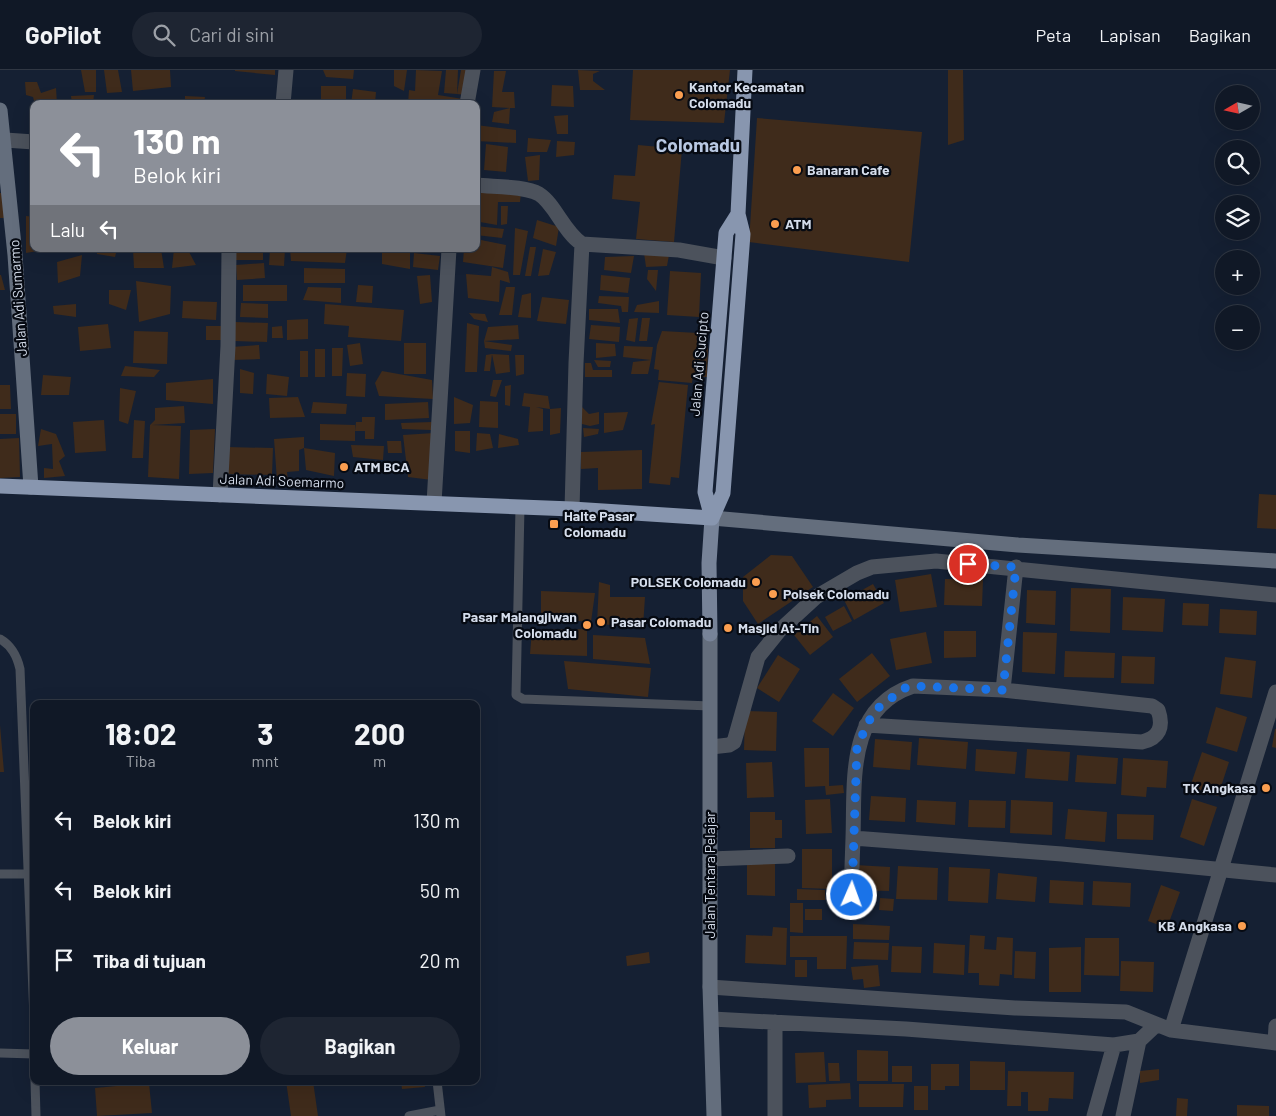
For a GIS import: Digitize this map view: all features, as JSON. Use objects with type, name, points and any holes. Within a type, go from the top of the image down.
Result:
[{"type":"highway","name":"Jalan Adi Sucipto","points":[[712,518],[723,493],[724,484],[743,234],[738,214],[745,70]]},
{"type":"highway","name":"Jalan Adi Sucipto","points":[[712,518],[705,492],[726,233],[738,214]]},
{"type":"highway","name":"Jalan Adi Soemarmo","points":[[0,486],[572,509],[712,518]]},
{"type":"main road","name":"Jalan Adi Sumarmo","points":[[0,110],[19,302],[31,487]]},
{"type":"main road","points":[[712,518],[1028,546],[1276,561]]},
{"type":"main road","name":"Jalan Adi Sucipto","points":[[710,634],[709,563],[712,518]]},
{"type":"main road","name":"Jalan Tentara Pelajar","points":[[710,634],[710,987],[714,1116]]},
{"type":"street","points":[[283,100],[286,70]]},
{"type":"street","points":[[469,100],[473,70]]},
{"type":"street","points":[[4,140],[30,142]]},
{"type":"street","points":[[480,185],[529,190],[539,194],[571,236],[582,244],[679,250],[724,258]]},
{"type":"street","points":[[572,509],[576,363],[582,244]]},
{"type":"street","points":[[220,496],[228,346],[229,252]]},
{"type":"street","points":[[434,503],[449,252]]},
{"type":"street","points":[[711,747],[729,745],[734,742],[758,657],[779,631],[816,597],[857,573],[872,567],[917,561],[1016,567],[1276,594]]},
{"type":"street","points":[[1003,690],[1016,567]]},
{"type":"street","points":[[852,895],[857,746],[866,725],[874,711],[905,688],[912,686],[1003,690],[1143,704],[1158,710],[1161,726],[1158,734],[1151,740],[1142,742],[866,725]]},
{"type":"street","points":[[1171,1030],[1276,692]]},
{"type":"street","points":[[853,838],[1062,854],[1276,875]]},
{"type":"street","points":[[710,859],[788,856]]},
{"type":"street","points":[[710,987],[1015,1008],[1126,1012],[1156,1026],[1171,1030],[1275,1043],[1276,1026]]},
{"type":"street","points":[[712,1019],[1114,1045],[1139,1041],[1156,1026]]},
{"type":"street","points":[[775,1022],[775,1116]]},
{"type":"street","points":[[1122,1116],[1139,1041]]},
{"type":"street","points":[[1094,1116],[1114,1045]]},
{"type":"lane","points":[[520,508],[516,695],[523,698],[711,706]]},
{"type":"lane","points":[[0,640],[12,649],[20,669],[30,922]]},
{"type":"lane","points":[[24,755],[30,756]]},
{"type":"lane","points":[[0,874],[28,874]]},
{"type":"lane","points":[[0,1053],[30,1054]]},
{"type":"lane","points":[[35,1085],[36,1116]]},
{"type":"lane","points":[[409,1116],[440,1113],[437,1085]]},
{"type":"building","points":[[81,70],[96,70],[96,92],[85,92]]},
{"type":"building","points":[[104,70],[118,70],[122,92],[107,93]]},
{"type":"building","points":[[131,70],[170,70],[171,87],[133,91]]},
{"type":"building","points":[[275,70],[275,75],[235,71]]},
{"type":"building","points":[[323,70],[354,70],[353,79],[326,77]]},
{"type":"building","points":[[394,70],[407,70],[404,91],[394,86]]},
{"type":"building","points":[[416,70],[442,71],[438,95],[463,100],[408,100],[409,90],[415,91]]},
{"type":"building","points":[[446,70],[458,70],[457,94],[444,93]]},
{"type":"building","points":[[461,70],[467,70],[465,95],[457,94]]},
{"type":"building","points":[[578,70],[600,71],[593,74],[593,81],[605,90],[580,90]]},
{"type":"building","name":"Kantor Kecamatan Colomadu","points":[[633,70],[730,70],[724,123],[630,120]]},
{"type":"building","points":[[948,70],[963,70],[964,140],[948,145]]},
{"type":"building","points":[[494,71],[506,71],[502,92],[514,92],[515,108],[492,107]]},
{"type":"building","points":[[25,82],[37,82],[41,93],[56,88],[57,100],[34,100],[33,97],[26,95]]},
{"type":"building","points":[[552,85],[573,86],[574,107],[551,106]]},
{"type":"building","points":[[321,86],[346,86],[346,100],[321,100]]},
{"type":"building","points":[[353,89],[376,92],[375,100],[352,100]]},
{"type":"building","points":[[94,95],[93,100],[72,100],[71,96]]},
{"type":"building","points":[[185,96],[205,97],[205,100],[185,100]]},
{"type":"building","points":[[510,108],[509,124],[492,122],[494,112]]},
{"type":"building","points":[[568,115],[568,134],[557,134],[554,116]]},
{"type":"building","points":[[757,118],[922,132],[909,262],[749,242]]},
{"type":"building","points":[[480,126],[516,130],[516,143],[480,141]]},
{"type":"building","points":[[528,138],[551,140],[547,152],[527,152]]},
{"type":"building","points":[[557,141],[575,142],[574,155],[556,157]]},
{"type":"building","points":[[486,144],[508,147],[506,172],[484,170]]},
{"type":"building","points":[[638,145],[682,149],[674,242],[636,239],[640,202],[612,199],[614,175],[635,176]]},
{"type":"building","points":[[540,155],[539,180],[528,181],[525,157]]},
{"type":"building","points":[[480,190],[521,193],[520,202],[498,202],[497,225],[480,222]]},
{"type":"building","points":[[0,193],[2,193],[7,218],[0,218]]},
{"type":"building","points":[[501,206],[508,206],[507,224],[501,225]]},
{"type":"building","points":[[26,216],[30,216],[30,252],[32,252],[26,253]]},
{"type":"building","points":[[537,220],[559,227],[556,246],[533,238]]},
{"type":"building","points":[[480,226],[504,229],[502,238],[480,235]]},
{"type":"building","points":[[515,228],[528,231],[520,275],[513,275]]},
{"type":"building","points":[[480,240],[506,245],[503,268],[463,262],[464,252],[480,252]]},
{"type":"building","points":[[530,247],[536,247],[531,276],[525,276]]},
{"type":"building","points":[[543,249],[556,252],[549,275],[538,276]]},
{"type":"building","points":[[97,252],[116,252],[115,257],[97,254]]},
{"type":"building","points":[[133,252],[161,252],[164,268],[134,268]]},
{"type":"building","points":[[174,252],[189,252],[196,265],[172,268]]},
{"type":"building","points":[[235,252],[263,252],[263,260],[235,260]]},
{"type":"building","points":[[270,252],[285,252],[284,266],[269,265]]},
{"type":"building","points":[[290,252],[347,252],[345,263],[291,261]]},
{"type":"building","points":[[382,252],[410,253],[410,269],[382,264]]},
{"type":"building","points":[[414,253],[440,256],[438,270],[413,267]]},
{"type":"building","points":[[644,253],[669,255],[667,266],[646,267]]},
{"type":"building","points":[[82,255],[80,276],[58,283],[57,262]]},
{"type":"building","points":[[634,256],[631,273],[604,270],[605,257]]},
{"type":"building","points":[[264,263],[265,278],[237,280],[236,265]]},
{"type":"building","points":[[492,267],[508,272],[510,283],[500,280],[499,302],[468,298],[466,274],[491,276]]},
{"type":"building","points":[[304,268],[345,269],[345,283],[304,283]]},
{"type":"building","points":[[648,270],[658,270],[656,291],[647,279]]},
{"type":"building","points":[[670,271],[701,273],[699,317],[667,315]]},
{"type":"building","points":[[1,275],[5,290],[0,290]]},
{"type":"building","points":[[430,275],[432,302],[420,304],[417,276]]},
{"type":"building","points":[[601,275],[630,278],[628,293],[600,290]]},
{"type":"building","points":[[136,281],[171,286],[170,314],[139,322]]},
{"type":"building","points":[[243,285],[287,285],[287,301],[243,301]]},
{"type":"building","points":[[358,285],[373,286],[372,303],[356,302]]},
{"type":"building","points":[[308,287],[341,288],[341,303],[303,300]]},
{"type":"building","points":[[506,287],[515,287],[512,315],[499,315]]},
{"type":"building","points":[[109,290],[131,290],[126,310],[109,304]]},
{"type":"building","points":[[531,293],[531,318],[518,317],[522,295]]},
{"type":"building","points":[[599,296],[629,297],[628,312],[622,312],[621,306],[598,303]]},
{"type":"building","points":[[542,297],[569,300],[566,324],[537,321]]},
{"type":"building","points":[[183,301],[217,302],[216,320],[182,318]]},
{"type":"building","points":[[659,301],[659,313],[634,312],[637,305]]},
{"type":"building","points":[[241,303],[268,304],[268,318],[240,317]]},
{"type":"building","points":[[76,304],[76,317],[54,314],[53,306]]},
{"type":"building","points":[[325,304],[404,310],[401,341],[348,337],[349,326],[324,324]]},
{"type":"building","points":[[589,309],[618,309],[620,323],[589,320]]},
{"type":"building","points":[[469,313],[485,314],[488,322],[474,319]]},
{"type":"building","points":[[638,318],[635,342],[626,340],[629,319]]},
{"type":"building","points":[[642,318],[650,318],[647,341],[639,341]]},
{"type":"building","points":[[308,319],[308,339],[287,340],[287,320]]},
{"type":"building","points":[[235,322],[268,323],[267,342],[234,341]]},
{"type":"building","points":[[467,323],[479,326],[477,372],[465,372]]},
{"type":"building","points":[[108,324],[111,348],[80,351],[78,327]]},
{"type":"building","points":[[518,325],[519,339],[484,341],[488,327]]},
{"type":"building","points":[[591,325],[620,327],[619,342],[589,339]]},
{"type":"building","points":[[206,326],[221,326],[221,340],[206,340]]},
{"type":"building","points":[[282,326],[283,338],[272,338],[272,327]]},
{"type":"building","points":[[134,331],[168,332],[167,364],[133,363]]},
{"type":"building","points":[[662,331],[698,333],[697,346],[708,346],[707,377],[693,376],[692,383],[658,380],[659,370],[654,369],[657,345]]},
{"type":"building","points":[[484,341],[512,345],[511,351],[485,348]]},
{"type":"building","points":[[360,343],[363,364],[350,366],[347,345]]},
{"type":"building","points":[[404,343],[426,343],[426,374],[404,374]]},
{"type":"building","points":[[596,343],[615,344],[616,356],[596,358]]},
{"type":"building","points":[[259,345],[260,359],[232,360],[231,347]]},
{"type":"building","points":[[624,346],[653,347],[651,360],[623,357]]},
{"type":"building","points":[[332,348],[343,348],[342,376],[332,376]]},
{"type":"building","points":[[315,349],[325,349],[325,377],[315,377]]},
{"type":"building","points":[[300,351],[308,351],[308,377],[300,377]]},
{"type":"building","points":[[492,354],[490,371],[484,371],[486,355]]},
{"type":"building","points":[[492,354],[509,355],[510,372],[496,374]]},
{"type":"building","points":[[515,355],[524,355],[524,374],[516,376]]},
{"type":"building","points":[[594,360],[611,361],[610,367],[598,367]]},
{"type":"building","points":[[651,360],[648,374],[631,374],[633,362]]},
{"type":"building","points":[[585,363],[591,363],[593,370],[612,370],[612,377],[585,377]]},
{"type":"building","points":[[125,366],[160,370],[154,377],[121,376]]},
{"type":"building","points":[[240,369],[254,373],[253,394],[240,393]]},
{"type":"building","points":[[382,371],[432,380],[433,399],[379,396],[375,383]]},
{"type":"building","points":[[347,373],[366,374],[365,397],[346,396]]},
{"type":"building","points":[[267,374],[289,377],[287,396],[266,394]]},
{"type":"building","points":[[43,375],[71,377],[69,395],[41,395]]},
{"type":"building","points":[[213,379],[213,404],[166,400],[166,383]]},
{"type":"building","points":[[493,380],[502,380],[496,397],[490,396]]},
{"type":"building","points":[[659,382],[688,385],[679,478],[671,477],[670,485],[649,483],[655,424],[651,425]]},
{"type":"building","points":[[0,385],[10,385],[11,409],[0,409]]},
{"type":"building","points":[[511,385],[510,406],[505,405],[505,386]]},
{"type":"building","points":[[120,388],[136,391],[128,424],[119,421]]},
{"type":"building","points":[[524,393],[548,396],[550,409],[536,407],[543,409],[543,431],[528,432],[530,407],[522,406]]},
{"type":"building","points":[[298,397],[305,417],[270,418],[269,398]]},
{"type":"building","points":[[454,397],[473,405],[470,423],[454,424]]},
{"type":"building","points":[[480,401],[498,402],[498,428],[479,427]]},
{"type":"building","points":[[313,402],[347,404],[346,414],[311,413]]},
{"type":"building","points":[[428,402],[429,418],[385,420],[385,404]]},
{"type":"building","points":[[184,406],[185,423],[152,425],[181,426],[179,479],[148,477],[150,425],[155,420],[155,408]]},
{"type":"building","points":[[582,407],[589,414],[599,412],[599,424],[590,426],[582,424]]},
{"type":"building","points":[[561,408],[560,433],[550,435],[550,409]]},
{"type":"building","points":[[628,412],[623,430],[604,433],[604,413]]},
{"type":"building","points":[[0,414],[16,414],[16,434],[0,434]]},
{"type":"building","points":[[362,417],[375,417],[374,439],[365,439],[365,431],[355,431],[356,422],[362,422]]},
{"type":"building","points":[[104,420],[106,451],[75,453],[73,422]]},
{"type":"building","points":[[134,420],[145,421],[143,458],[132,458]]},
{"type":"building","points":[[432,422],[431,430],[402,429],[401,423]]},
{"type":"building","points":[[320,424],[355,425],[355,441],[320,440]]},
{"type":"building","points":[[583,428],[599,429],[598,434],[584,437]]},
{"type":"building","points":[[41,429],[56,434],[65,456],[59,461],[65,476],[44,478],[44,468],[53,469],[52,444],[38,446]]},
{"type":"building","points":[[215,429],[213,473],[189,474],[190,430]]},
{"type":"building","points":[[455,431],[470,431],[470,453],[455,451]]},
{"type":"building","points":[[434,433],[432,480],[408,477],[403,435]]},
{"type":"building","points":[[477,433],[490,434],[493,448],[476,451]]},
{"type":"building","points":[[499,434],[518,439],[519,445],[498,448]]},
{"type":"building","points":[[304,437],[304,448],[299,450],[299,471],[287,472],[288,482],[277,481],[274,439]]},
{"type":"building","points":[[19,438],[20,477],[0,478],[0,439]]},
{"type":"building","points":[[387,441],[401,441],[402,453],[388,453]]},
{"type":"building","points":[[351,445],[384,446],[383,460],[353,457]]},
{"type":"building","points":[[226,447],[273,448],[272,475],[226,474]]},
{"type":"building","points":[[304,448],[335,453],[334,476],[306,470]]},
{"type":"building","points":[[642,450],[642,489],[598,490],[598,468],[581,469],[581,452]]},
{"type":"building","points":[[1259,494],[1276,495],[1276,529],[1257,528]]},
{"type":"building","name":"Polsek Colomadu","points":[[771,555],[792,556],[813,587],[758,624],[743,601],[743,577]]},
{"type":"building","points":[[931,574],[937,607],[900,612],[895,580]]},
{"type":"building","points":[[945,579],[983,580],[982,606],[944,605]]},
{"type":"building","points":[[599,582],[610,585],[610,597],[645,597],[643,627],[597,624]]},
{"type":"building","points":[[873,584],[884,603],[854,620],[844,600]]},
{"type":"building","points":[[1071,588],[1111,589],[1110,633],[1070,631]]},
{"type":"building","points":[[1027,590],[1056,591],[1055,625],[1026,623]]},
{"type":"building","points":[[541,591],[595,593],[591,622],[541,618]]},
{"type":"building","points":[[1123,597],[1165,599],[1163,632],[1122,630]]},
{"type":"building","points":[[1183,603],[1209,604],[1208,626],[1182,625]]},
{"type":"building","points":[[844,606],[852,621],[833,631],[825,617]]},
{"type":"building","points":[[1220,609],[1257,611],[1256,635],[1219,633]]},
{"type":"building","points":[[817,616],[833,637],[810,655],[794,635]]},
{"type":"building","points":[[587,629],[587,656],[530,654],[532,630]]},
{"type":"building","points":[[944,631],[976,631],[976,657],[944,658]]},
{"type":"building","points":[[926,632],[932,663],[896,670],[890,639]]},
{"type":"building","points":[[1023,632],[1057,633],[1055,674],[1022,672]]},
{"type":"building","points":[[593,635],[645,638],[650,664],[593,659]]},
{"type":"building","points":[[1065,651],[1115,653],[1114,678],[1064,677]]},
{"type":"building","points":[[872,653],[890,676],[857,702],[839,679]]},
{"type":"building","points":[[778,655],[800,669],[779,702],[757,688]]},
{"type":"building","points":[[1122,656],[1155,657],[1154,684],[1121,683]]},
{"type":"building","points":[[1225,657],[1256,661],[1252,698],[1220,694]]},
{"type":"building","points":[[564,661],[651,668],[648,697],[568,689]]},
{"type":"building","points":[[833,693],[854,708],[833,736],[812,721]]},
{"type":"building","points":[[1216,707],[1247,717],[1237,752],[1206,743]]},
{"type":"building","points":[[745,711],[777,712],[776,751],[744,750]]},
{"type":"building","points":[[0,725],[4,772],[0,772]]},
{"type":"building","points":[[1276,729],[1276,748],[1272,747]]},
{"type":"building","points":[[919,738],[968,742],[966,769],[917,765]]},
{"type":"building","points":[[875,739],[912,742],[910,770],[873,767]]},
{"type":"building","points":[[804,748],[829,748],[829,786],[843,785],[844,793],[826,795],[825,786],[805,787]]},
{"type":"building","points":[[976,749],[1017,752],[1015,774],[975,771]]},
{"type":"building","points":[[1027,749],[1070,752],[1068,781],[1025,778]]},
{"type":"building","points":[[1202,752],[1229,762],[1218,796],[1190,787]]},
{"type":"building","points":[[1077,755],[1118,758],[1116,784],[1075,782]]},
{"type":"building","points":[[1123,758],[1168,761],[1166,788],[1147,787],[1146,797],[1121,795]]},
{"type":"building","points":[[772,762],[774,797],[747,798],[746,763]]},
{"type":"building","points":[[871,796],[906,798],[905,822],[869,820]]},
{"type":"building","points":[[830,799],[832,833],[806,834],[805,800]]},
{"type":"building","points":[[1192,799],[1217,807],[1204,846],[1180,837]]},
{"type":"building","points":[[917,800],[956,802],[955,825],[916,822]]},
{"type":"building","points":[[969,800],[1006,801],[1005,828],[968,827]]},
{"type":"building","points":[[1011,800],[1053,802],[1052,835],[1010,833]]},
{"type":"building","points":[[1068,809],[1107,812],[1105,842],[1065,839]]},
{"type":"building","points":[[750,812],[775,812],[775,820],[782,820],[782,838],[775,838],[775,848],[750,848]]},
{"type":"building","points":[[1117,814],[1154,815],[1153,840],[1117,839]]},
{"type":"building","points":[[802,849],[832,849],[832,889],[802,888]]},
{"type":"building","points":[[747,860],[775,860],[775,896],[747,895]]},
{"type":"building","points":[[855,865],[890,867],[889,891],[854,890]]},
{"type":"building","points":[[898,866],[938,868],[937,900],[896,899]]},
{"type":"building","points":[[949,867],[990,869],[988,903],[948,901]]},
{"type":"building","points":[[998,873],[1037,877],[1035,902],[996,899]]},
{"type":"building","points":[[1050,880],[1084,882],[1083,905],[1049,903]]},
{"type":"building","points":[[1093,881],[1131,883],[1130,907],[1092,905]]},
{"type":"building","points":[[1161,885],[1180,892],[1167,928],[1148,921]]},
{"type":"building","points":[[797,889],[825,890],[825,900],[797,900]]},
{"type":"building","points":[[857,894],[875,896],[874,908],[856,906]]},
{"type":"building","points":[[880,898],[894,899],[893,911],[879,910]]},
{"type":"building","points":[[790,903],[803,903],[803,933],[790,932]]},
{"type":"building","points":[[805,909],[822,909],[822,920],[805,920]]},
{"type":"building","points":[[853,924],[890,926],[889,940],[853,939]]},
{"type":"building","points":[[773,927],[787,928],[786,965],[745,963],[746,935],[772,936]]},
{"type":"building","points":[[970,935],[985,936],[984,949],[996,950],[997,937],[1013,938],[1012,975],[1000,974],[999,986],[979,985],[979,973],[968,973]]},
{"type":"building","points":[[790,936],[847,936],[846,969],[817,969],[817,957],[790,957]]},
{"type":"building","points":[[1085,938],[1119,938],[1119,976],[1084,975]]},
{"type":"building","points":[[854,942],[889,943],[888,960],[853,959]]},
{"type":"building","points":[[934,943],[965,945],[964,975],[933,973]]},
{"type":"building","points":[[892,946],[922,947],[921,973],[891,972]]},
{"type":"building","points":[[1081,947],[1081,992],[1049,992],[1049,948]]},
{"type":"building","points":[[1015,951],[1036,952],[1035,979],[1014,978]]},
{"type":"building","points":[[649,952],[650,963],[627,966],[626,956]]},
{"type":"building","points":[[795,960],[807,960],[807,977],[795,977]]},
{"type":"building","points":[[1121,961],[1154,962],[1153,992],[1120,991]]},
{"type":"building","points":[[878,965],[880,986],[864,988],[863,979],[853,980],[851,967]]},
{"type":"building","points":[[857,1050],[888,1051],[888,1081],[857,1081]]},
{"type":"building","points":[[824,1052],[826,1082],[796,1083],[795,1053]]},
{"type":"building","points":[[970,1061],[1005,1062],[1005,1090],[970,1090]]},
{"type":"building","points":[[828,1063],[839,1063],[840,1081],[829,1081]]},
{"type":"building","points":[[931,1064],[959,1064],[959,1086],[945,1086],[945,1090],[931,1090]]},
{"type":"building","points":[[892,1066],[912,1066],[912,1082],[892,1082]]},
{"type":"building","points":[[1159,1069],[1159,1080],[1140,1083],[1140,1071]]},
{"type":"building","points":[[1008,1071],[1074,1072],[1073,1099],[1049,1098],[1048,1111],[1028,1111],[1028,1092],[1021,1092],[1021,1106],[1007,1106]]},
{"type":"building","points":[[850,1083],[851,1099],[826,1100],[826,1107],[809,1108],[808,1085]]},
{"type":"building","points":[[859,1084],[904,1084],[903,1107],[859,1107]]},
{"type":"building","points":[[149,1085],[152,1113],[97,1116],[95,1088]]},
{"type":"building","points":[[287,1085],[314,1085],[318,1116],[291,1116]]},
{"type":"building","points":[[402,1085],[425,1085],[425,1087],[402,1089]]},
{"type":"building","points":[[914,1086],[928,1086],[928,1110],[914,1110]]},
{"type":"building","points":[[1177,1098],[1188,1099],[1187,1116],[1176,1116]]},
{"type":"building","points":[[1237,1105],[1269,1106],[1269,1116],[1237,1116]]},
{"type":"place","name":"Kantor Kecamatan Colomadu","points":[[679,95]]},
{"type":"place","name":"Banaran Cafe","points":[[797,170]]},
{"type":"place","name":"ATM","points":[[775,224]]},
{"type":"place","name":"ATM BCA","points":[[344,467]]},
{"type":"place","name":"Halte Pasar Colomadu","points":[[554,524]]},
{"type":"place","name":"POLSEK Colomadu","points":[[756,582]]},
{"type":"place","name":"Polsek Colomadu","points":[[773,594]]},
{"type":"place","name":"Pasar Colomadu","points":[[601,622]]},
{"type":"place","name":"Pasar Malangjiwan Colomadu","points":[[587,625]]},
{"type":"place","name":"Masjid At-Tin","points":[[728,628]]},
{"type":"place","name":"TK Angkasa","points":[[1266,788]]},
{"type":"place","name":"KB Angkasa","points":[[1242,926]]},
{"type":"district","name":"Colomadu","points":[[698,145]]},
{"type":"route","points":[[852,895],[857,746],[874,711],[905,688],[912,686],[1003,690],[1016,567],[968,564]]}]
